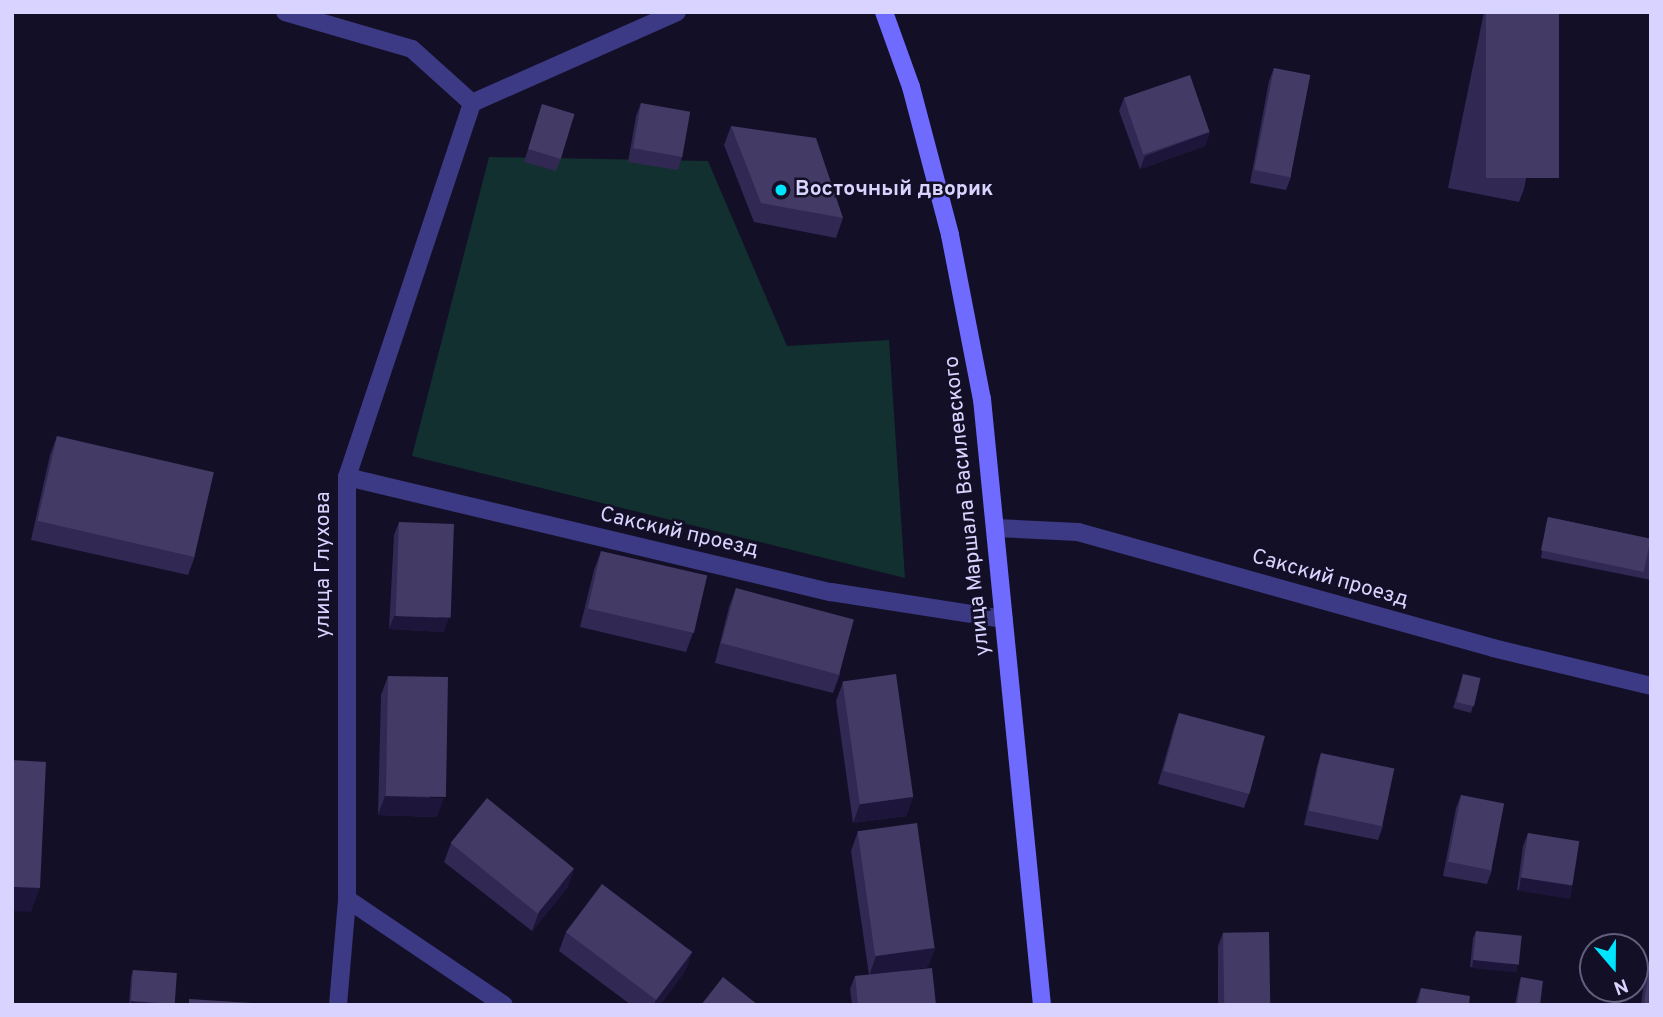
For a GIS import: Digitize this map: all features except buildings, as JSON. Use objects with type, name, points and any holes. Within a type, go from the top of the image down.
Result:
[{"type":"main road","name":"улица Маршала Василевского","points":[[884,12],[911,87],[950,235],[982,399],[1042,1005]]},
{"type":"street","points":[[285,12],[412,50],[472,103],[677,12]]},
{"type":"street","name":"улица Глухова","points":[[338,1005],[347,899],[347,477],[472,103]]},
{"type":"street","name":"Сакский проезд","points":[[347,477],[831,592],[1003,619]]},
{"type":"street","name":"Сакский проезд","points":[[996,527],[1078,532],[1493,648],[1651,686]]},
{"type":"street","points":[[347,899],[504,1005]]},
{"type":"green space","points":[[489,157],[708,161],[787,346],[889,340],[905,578],[412,456]]},
{"type":"place","name":"Восточный дворик","points":[[781,190]]}]
